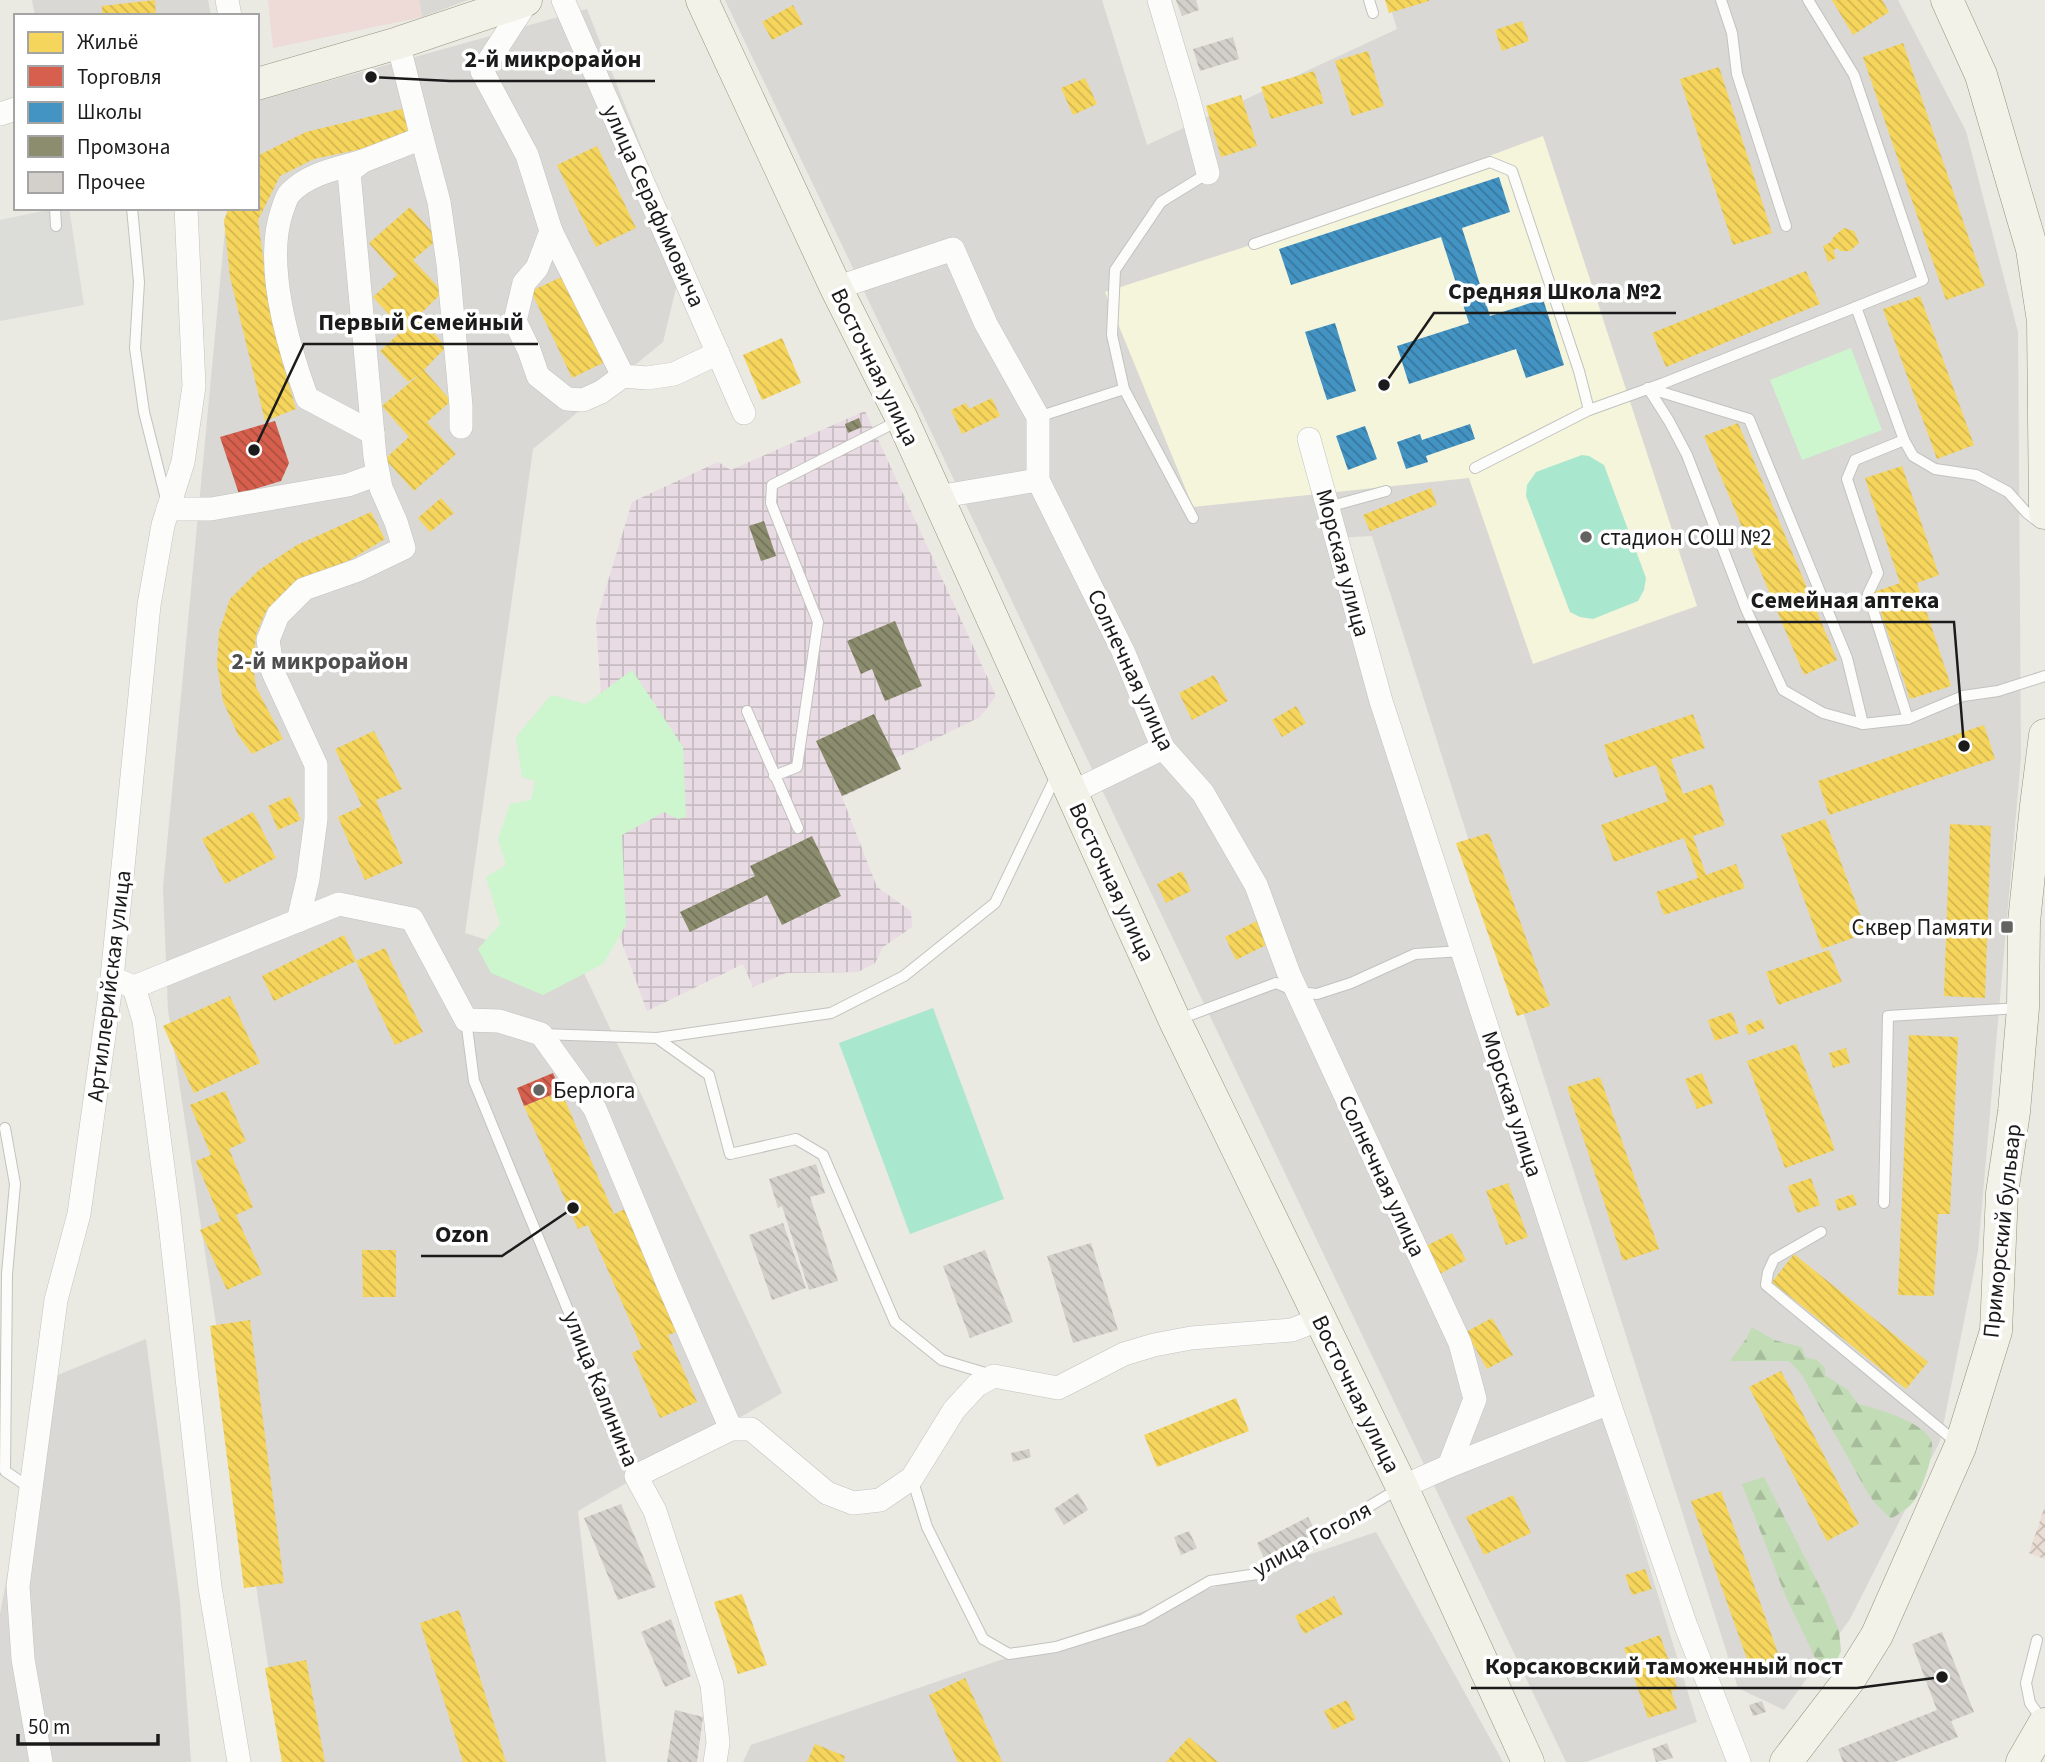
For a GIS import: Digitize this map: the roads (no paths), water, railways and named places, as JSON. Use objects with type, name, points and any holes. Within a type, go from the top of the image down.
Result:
[{"type":"street","points":[[259,83],[398,43],[527,0]]},
{"type":"street","points":[[527,0],[482,71],[527,155],[551,231],[623,376]]},
{"type":"street","name":"улица Серафимовича","points":[[563,0],[744,412]]},
{"type":"street","name":"Восточная улица","points":[[702,0],[836,288],[902,419],[1175,1021],[1402,1487],[1528,1762]]},
{"type":"street","points":[[1159,0],[1208,173]]},
{"type":"street","points":[[1947,0],[1981,75],[2032,249],[2043,321],[2045,513]]},
{"type":"street","points":[[398,43],[439,202],[448,264],[461,427]]},
{"type":"street","points":[[373,433],[307,398],[293,360],[281,303],[276,254],[277,225],[288,195],[313,176],[363,161],[422,138]]},
{"type":"street","points":[[298,921],[308,879],[316,819],[316,765],[273,672],[268,640],[278,615],[304,589],[358,570],[404,548],[381,488],[373,433],[349,173],[363,161]]},
{"type":"street","name":"Артиллерийская улица","points":[[41,1762],[23,1659],[19,1586],[56,1300],[79,1213],[112,978],[149,605],[163,525],[183,462],[194,386],[186,210]]},
{"type":"street","points":[[551,231],[537,268],[524,283],[515,321],[538,376],[567,399],[583,400],[601,392],[623,376],[647,378],[674,374],[718,353]]},
{"type":"street","name":"Солнечная улица","points":[[836,288],[953,249],[986,324],[1038,417],[1038,480],[1123,652],[1163,748],[1203,793],[1256,886],[1297,992],[1460,1343],[1475,1399],[1449,1466]]},
{"type":"street","name":"Морская улица","points":[[1309,439],[1381,701],[1609,1403],[1686,1626],[1740,1762]]},
{"type":"street","points":[[168,509],[211,509],[348,485],[378,474]]},
{"type":"street","points":[[937,496],[1038,480]]},
{"type":"street","name":"Приморский бульвар","points":[[1786,1762],[1849,1681],[1877,1635],[1960,1447],[1996,1331],[2003,1193],[2014,1112],[2023,1007],[2024,922],[2045,735]]},
{"type":"street","points":[[1065,780],[1163,748]]},
{"type":"street","points":[[112,978],[134,987],[339,904],[411,919],[466,1020],[499,1021],[541,1034],[595,1109],[731,1429]]},
{"type":"street","points":[[134,987],[144,1021],[169,1214],[210,1587],[239,1762]]},
{"type":"street","points":[[636,1476],[731,1429],[751,1429],[827,1493],[853,1503],[880,1500],[912,1478],[954,1410],[976,1385],[995,1376],[1058,1388],[1124,1354],[1154,1345],[1191,1338],[1292,1330],[1320,1319]]},
{"type":"street","name":"улица Гоголя","points":[[1402,1487],[1609,1403]]},
{"type":"street","name":"улица Калинина","points":[[636,1476],[655,1511],[712,1685],[718,1743],[715,1762]]},
{"type":"street","points":[[2022,1762],[2045,1723]]},
{"type":"street","points":[[2036,1762],[2045,1723]]},
{"type":"lane","points":[[1368,0],[1373,13]]},
{"type":"lane","points":[[1721,0],[1732,33],[1737,74],[1786,226]]},
{"type":"lane","points":[[1475,468],[1589,410],[1923,280],[1854,75],[1808,0]]},
{"type":"lane","points":[[1254,244],[1490,162],[1512,171],[1579,371],[1589,410]]},
{"type":"lane","points":[[1193,518],[1124,389],[1112,335],[1115,270],[1161,202],[1208,173]]},
{"type":"lane","points":[[55,210],[56,226]]},
{"type":"lane","points":[[132,210],[139,282],[135,348],[144,412],[168,509]]},
{"type":"lane","points":[[1856,307],[1904,440],[1913,456],[1935,469],[1976,475],[2008,492],[2027,513],[2045,527]]},
{"type":"lane","points":[[1648,388],[1749,419],[1847,659],[1863,724]]},
{"type":"lane","points":[[1648,388],[1687,455],[1746,609],[1783,690],[1824,713],[1863,724],[1908,719],[1963,696],[1998,691],[2045,676]]},
{"type":"lane","points":[[1038,417],[1124,389]]},
{"type":"lane","points":[[774,776],[797,767],[818,622],[771,503],[772,485],[902,419]]},
{"type":"lane","points":[[1904,440],[1855,460],[1847,479],[1878,573],[1868,594],[1908,719]]},
{"type":"lane","points":[[1328,507],[1386,491]]},
{"type":"lane","points":[[747,711],[798,828]]},
{"type":"lane","points":[[541,1034],[657,1038],[831,1013],[904,976],[995,903],[1065,780]]},
{"type":"lane","points":[[1175,1021],[1276,984],[1297,992],[1317,994],[1340,987],[1415,954],[1462,951]]},
{"type":"lane","points":[[1884,1203],[1888,1016],[2023,1007]]},
{"type":"lane","name":"улица Калинина","points":[[466,1020],[474,1081],[636,1476]]},
{"type":"lane","points":[[657,1038],[709,1075],[730,1154],[796,1139],[823,1155],[895,1322],[942,1360],[995,1376]]},
{"type":"lane","points":[[5,1128],[15,1184],[7,1274],[2,1471],[31,1489]]},
{"type":"lane","points":[[1821,1232],[1774,1259],[1766,1285],[1960,1447]]},
{"type":"lane","name":"улица Гоголя","points":[[912,1478],[927,1527],[983,1639],[1009,1654],[1056,1647],[1105,1632],[1142,1620],[1210,1581],[1257,1574],[1402,1487]]},
{"type":"lane","points":[[2038,1640],[2026,1682],[2030,1703],[2045,1723]]},
{"type":"place","name":"2-й микрорайон","points":[[371,77]]},
{"type":"place","name":"Средняя Школа №2","points":[[1384,385]]},
{"type":"place","name":"Первый Семейный","points":[[254,450]]},
{"type":"place","name":"стадион СОШ №2","points":[[1586,537]]},
{"type":"place","name":"Семейная аптека","points":[[1964,746]]},
{"type":"place","name":"Сквер Памяти","points":[[2007,927]]},
{"type":"place","name":"Берлога","points":[[539,1090]]},
{"type":"place","name":"Ozon","points":[[573,1208]]},
{"type":"place","name":"Корсаковский таможенный пост","points":[[1942,1677]]},
{"type":"district","name":"2-й микрорайон","points":[[320,661]]}]
